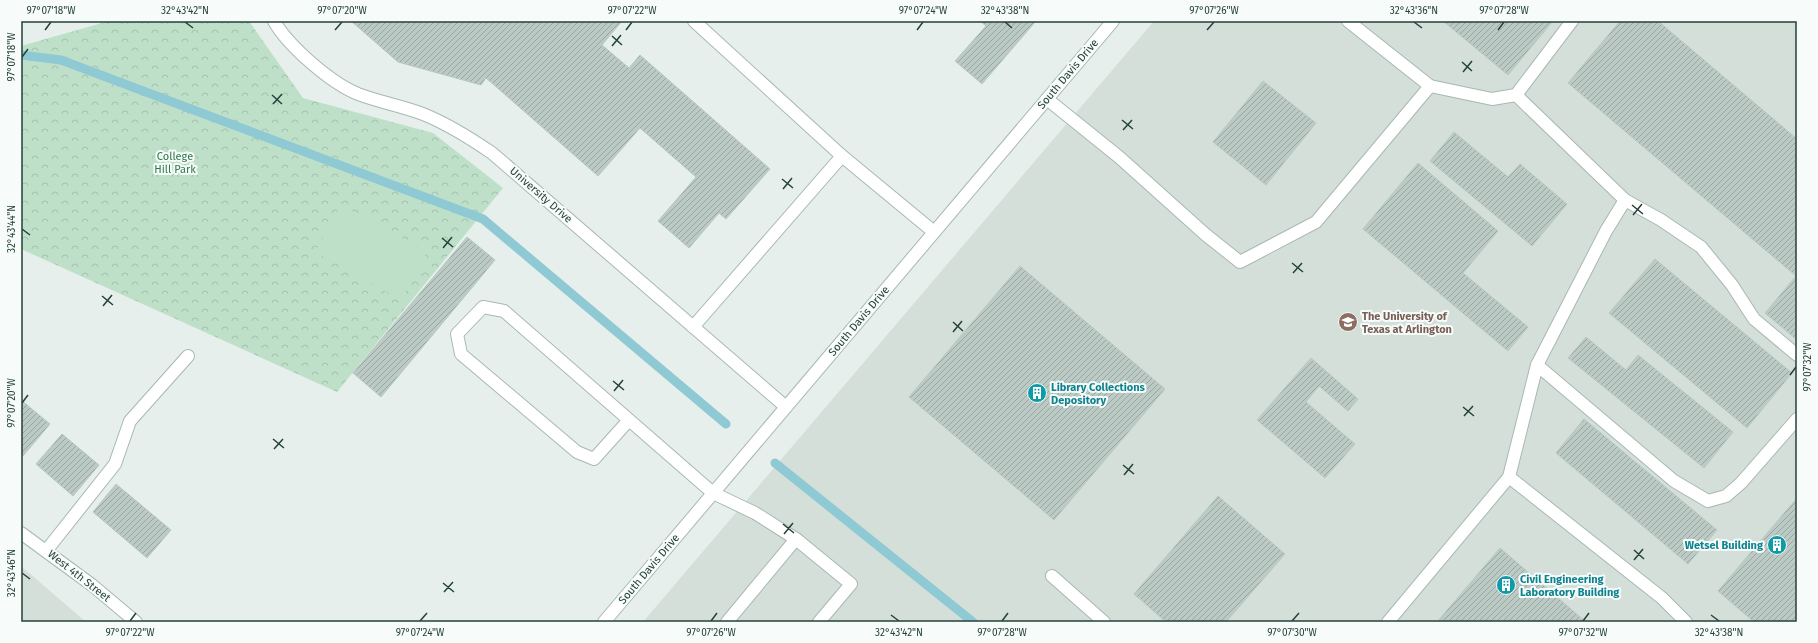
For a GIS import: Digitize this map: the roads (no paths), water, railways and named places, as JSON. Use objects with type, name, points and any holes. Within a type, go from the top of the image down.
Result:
[{"type":"street","name":"University Drive","points":[[274,21],[280,31],[315,67],[357,94],[422,114],[458,131],[492,153],[786,407]]},
{"type":"street","points":[[694,21],[842,156],[934,232]]},
{"type":"street","name":"South Davis Drive","points":[[604,622],[1113,21]]},
{"type":"street","points":[[1348,21],[1430,86],[1492,100],[1516,95],[1572,21]]},
{"type":"street","points":[[1047,99],[1119,157],[1206,235],[1240,262],[1316,222],[1430,86]]},
{"type":"street","points":[[1516,95],[1625,200],[1661,220],[1701,247],[1732,285],[1754,319],[1797,356]]},
{"type":"street","points":[[693,327],[842,156]]},
{"type":"street","points":[[1388,622],[1509,477],[1537,365],[1606,231],[1625,200]]},
{"type":"street","points":[[629,420],[594,459],[577,452],[461,354],[457,334],[483,307],[504,311],[713,493],[755,513],[796,540],[852,584],[819,622]]},
{"type":"street","points":[[46,551],[115,464],[130,421],[188,356]]},
{"type":"street","points":[[1537,365],[1674,481],[1708,501],[1726,496],[1741,484],[1797,419]]},
{"type":"street","points":[[1509,477],[1662,598],[1686,622]]},
{"type":"street","name":"West 4th Street","points":[[21,533],[92,585],[136,622]]},
{"type":"street","points":[[727,622],[796,540]]},
{"type":"street","points":[[1052,576],[1104,622]]},
{"type":"waterway","points":[[21,55],[61,60],[483,219],[726,424]]},
{"type":"waterway","points":[[775,463],[973,622]]},
{"type":"place","name":"The University of Texas at Arlington","points":[[1348,322]]},
{"type":"place","name":"Library Collections Depository","points":[[1037,393]]},
{"type":"place","name":"Wetsel Building","points":[[1777,545]]},
{"type":"place","name":"Civil Engineering Laboratory Building","points":[[1506,585]]},
{"type":"park label","name":"College Hill Park","points":[[175,162]]}]
